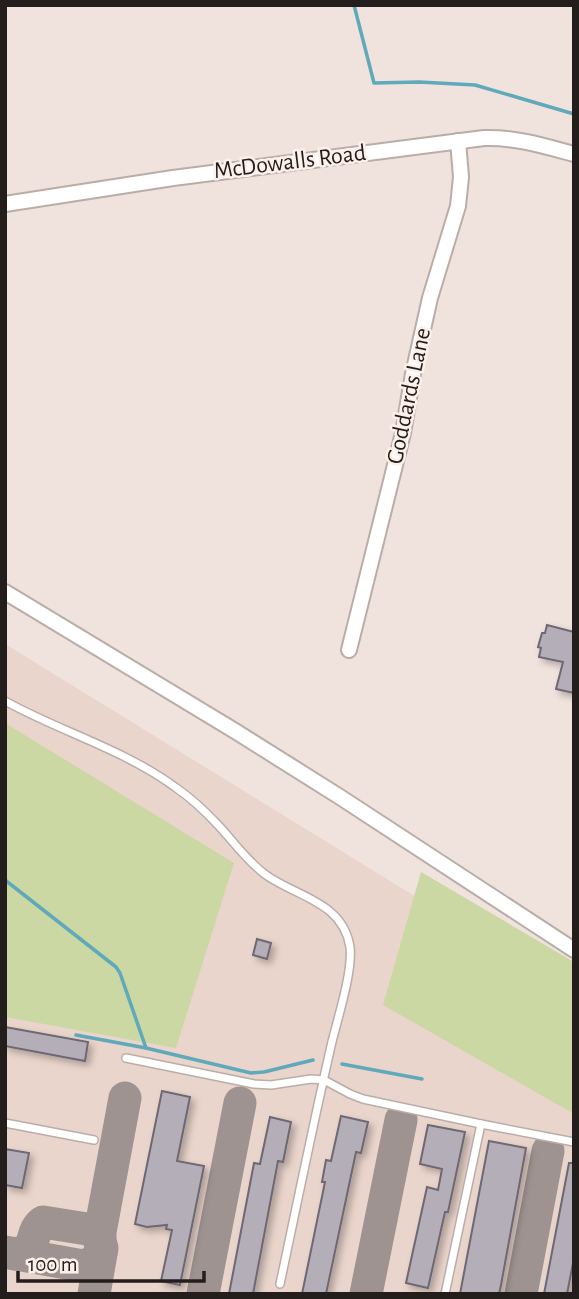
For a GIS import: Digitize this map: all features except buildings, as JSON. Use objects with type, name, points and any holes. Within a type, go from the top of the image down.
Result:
[{"type":"street","name":"McDowalls Road","points":[[5,204],[187,176],[458,141],[502,138],[574,155]]},
{"type":"street","name":"Goddards Lane","points":[[349,650],[403,433],[430,298],[458,206],[461,177],[458,141]]},
{"type":"street","points":[[5,592],[236,731],[574,950]]},
{"type":"lane","points":[[5,701],[113,750],[173,785],[206,812],[259,869],[287,887],[319,902],[337,917],[343,927],[350,948],[349,961],[280,1284]]},
{"type":"lane","points":[[127,1058],[254,1084],[324,1080],[363,1099],[574,1142]]},
{"type":"lane","points":[[5,1123],[94,1140]]},
{"type":"lane","points":[[445,1294],[481,1124]]},
{"type":"shaded area","points":[[5,644],[574,994],[574,1294],[5,1294]]},
{"type":"green space","points":[[5,723],[234,863],[176,1048],[5,1017]]},
{"type":"green space","points":[[421,872],[574,962],[574,1114],[383,1005]]},
{"type":"waterway","points":[[354,5],[374,83],[475,85],[574,114]]},
{"type":"waterway","points":[[5,880],[116,967],[146,1048]]},
{"type":"waterway","points":[[76,1035],[146,1048],[251,1073],[313,1060]]},
{"type":"waterway","points":[[342,1064],[422,1079]]},
{"type":"taxiway","points":[[100,1240],[125,1098]]},
{"type":"taxiway","points":[[203,1294],[240,1103]]},
{"type":"taxiway","points":[[366,1294],[401,1120]]},
{"type":"taxiway","points":[[521,1294],[548,1151]]},
{"type":"taxiway","points":[[14,1254],[31,1245],[43,1222],[93,1231],[102,1248],[94,1294]]},
{"type":"taxiway","points":[[5,1252],[83,1266],[94,1262],[101,1252]]}]
